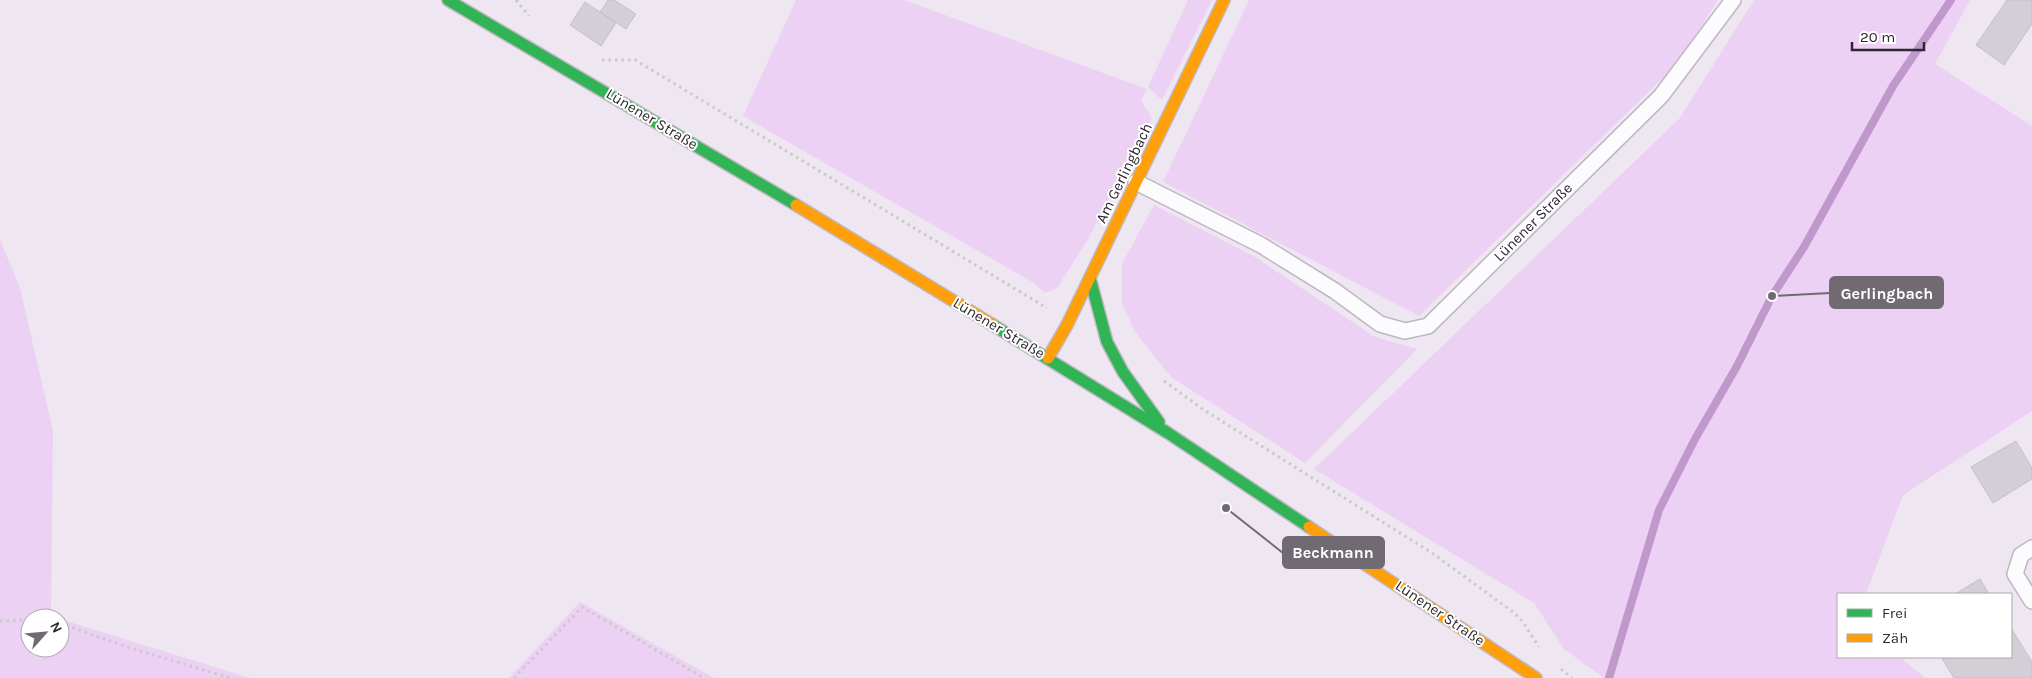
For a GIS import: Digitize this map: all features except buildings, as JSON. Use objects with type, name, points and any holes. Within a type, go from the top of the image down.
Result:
[{"type":"main road","name":"Lünener Straße","points":[[448,0],[722,160],[1048,358],[1168,433],[1536,678]]},
{"type":"main road","name":"Am Gerlingbach","points":[[1048,358],[1067,325],[1224,0]]},
{"type":"main road","points":[[1090,278],[1107,342],[1123,372],[1168,433]]},
{"type":"lane","name":"Lünener Straße","points":[[1136,182],[1261,245],[1335,291],[1380,324],[1405,330],[1428,326],[1661,96],[1733,0]]},
{"type":"lane","points":[[2032,548],[2021,555],[2015,574],[2032,601]]},
{"type":"path","points":[[516,0],[534,23]]},
{"type":"path","points":[[594,55],[602,60],[635,60],[1041,303],[1067,325]]},
{"type":"path","points":[[1163,380],[1204,410],[1432,553],[1513,612],[1523,622],[1541,650]]},
{"type":"path","points":[[514,678],[582,607],[704,678]]},
{"type":"path","points":[[0,621],[20,620]]},
{"type":"path","points":[[70,627],[124,646],[230,678]]},
{"type":"path","points":[[1559,668],[1572,678]]},
{"type":"shaded area","points":[[796,0],[904,0],[1147,89],[1141,101],[1152,118],[1088,239],[1057,288],[1045,293],[1034,283],[743,116]]},
{"type":"shaded area","points":[[1188,0],[1212,0],[1162,100],[1148,87]]},
{"type":"shaded area","points":[[1249,0],[1718,0],[1676,65],[1419,316],[1163,182]]},
{"type":"shaded area","points":[[1754,0],[1970,0],[1935,64],[2032,126],[2032,411],[1903,495],[1866,593],[1837,593],[1837,658],[1901,658],[1925,678],[1604,678],[1564,649],[1534,603],[1314,469],[1680,118]]},
{"type":"shaded area","points":[[1154,205],[1255,257],[1375,337],[1417,349],[1305,463],[1171,377],[1135,332],[1122,303],[1122,264]]},
{"type":"shaded area","points":[[0,240],[20,288],[53,431],[51,608],[20,608],[20,658],[70,658],[70,622],[250,678],[0,678]]},
{"type":"shaded area","points":[[580,602],[714,678],[509,678]]},
{"type":"waterway","points":[[1609,678],[1659,510],[1695,439],[1737,366],[1772,296],[1804,247],[1893,86],[1951,0]]},
{"type":"traffic: fast","points":[[448,0],[796,205]]},
{"type":"traffic: fast","points":[[1090,278],[1107,342],[1123,372],[1159,422]]},
{"type":"traffic: fast","points":[[993,325],[1168,433],[1309,527]]},
{"type":"traffic: slow","points":[[1048,358],[1067,325],[1224,0]]},
{"type":"traffic: slow","points":[[796,205],[993,325]]},
{"type":"traffic: slow","points":[[1309,527],[1536,678]]},
{"type":"place","name":"Gerlingbach","points":[[1772,296]]},
{"type":"place","name":"Beckmann","points":[[1226,508]]}]
